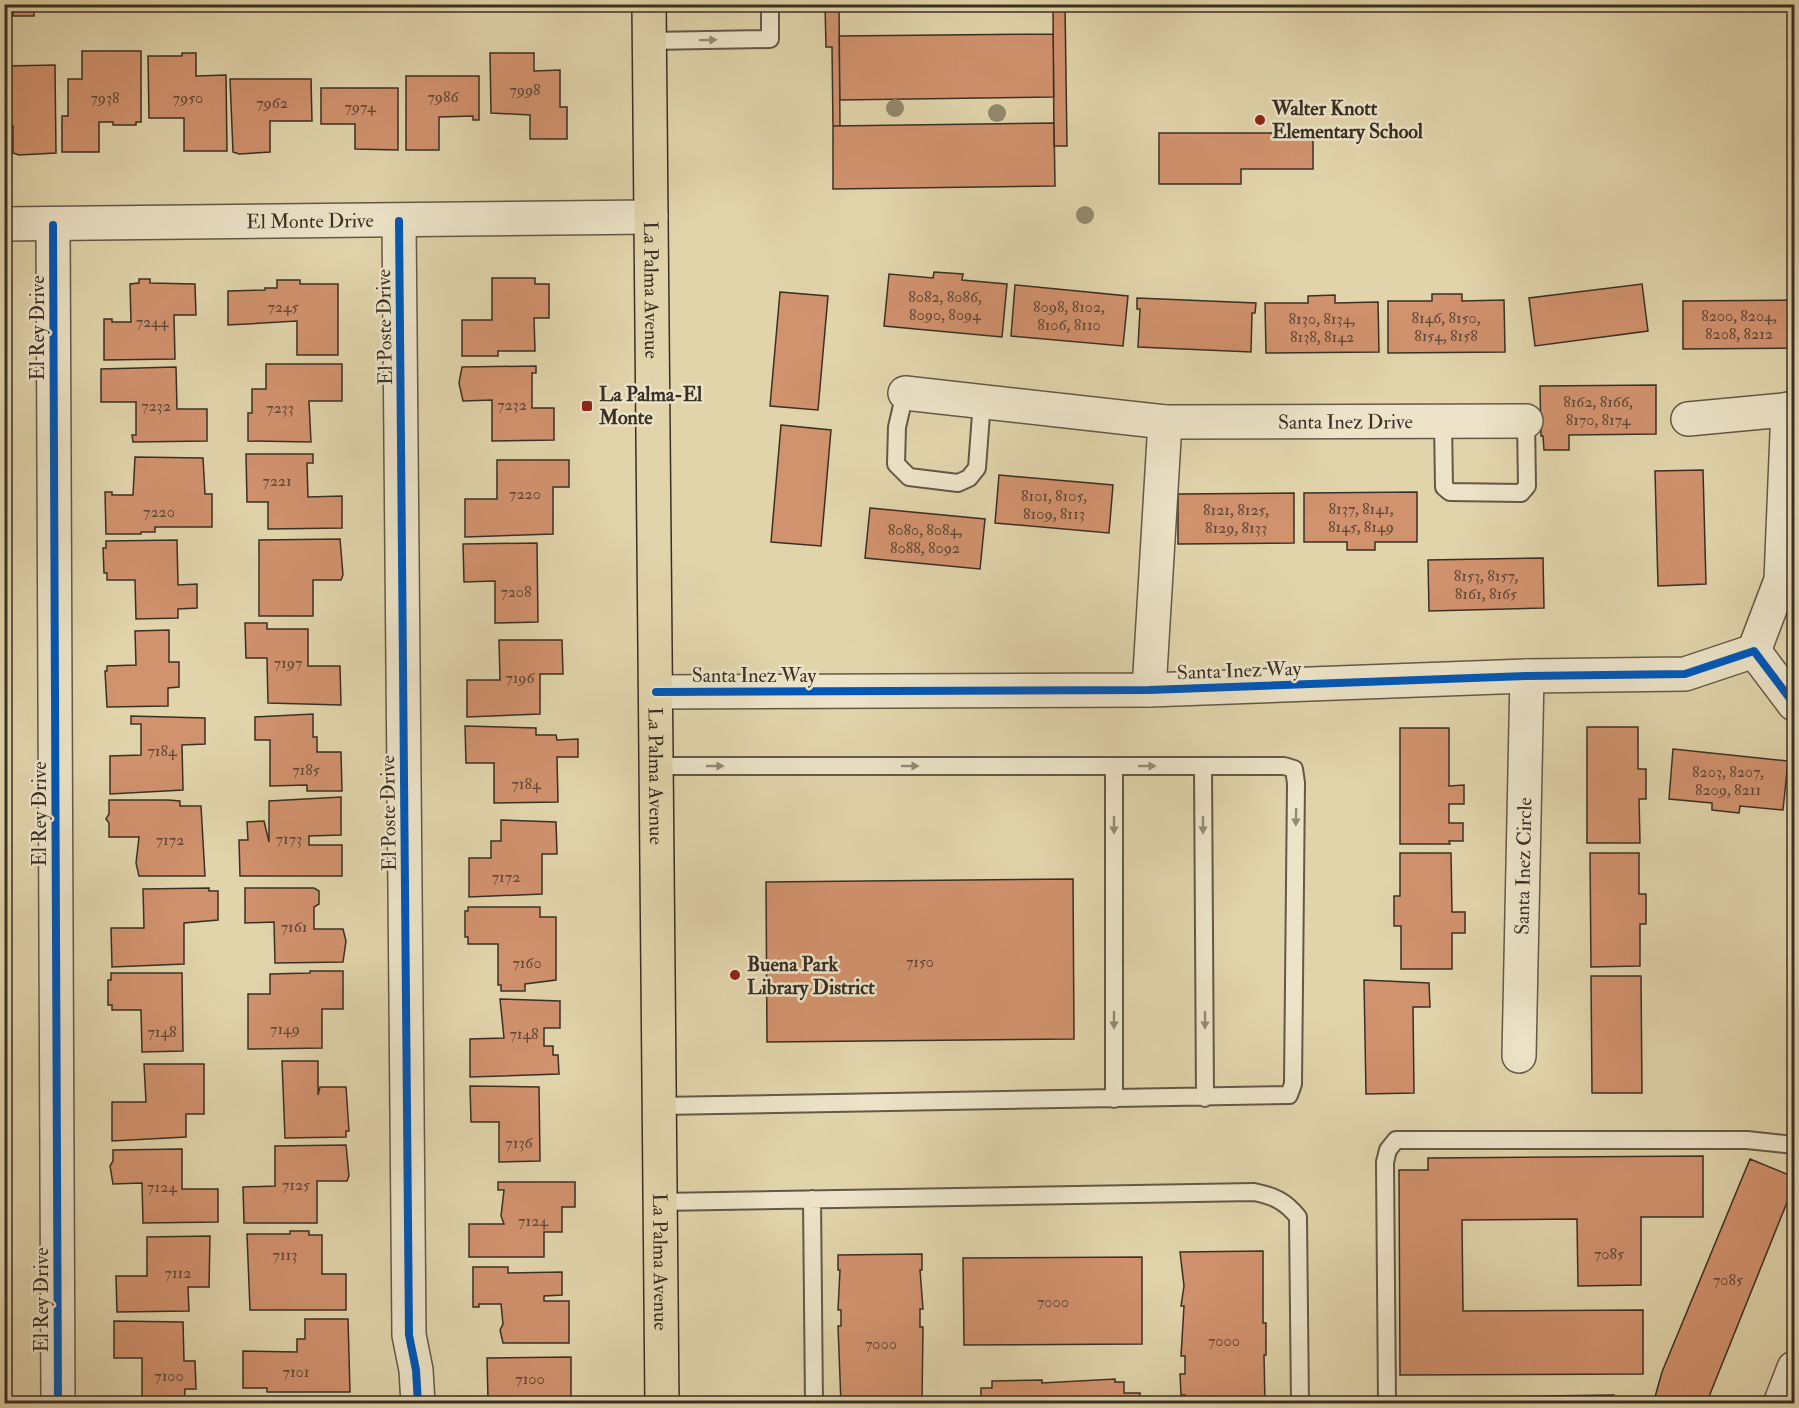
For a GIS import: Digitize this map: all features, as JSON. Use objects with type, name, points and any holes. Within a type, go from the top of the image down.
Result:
[{"type":"main road","name":"La Palma Avenue","points":[[650,4],[662,1404]]},
{"type":"street","name":"El Monte Drive","points":[[4,224],[651,217]]},
{"type":"street","name":"El Poste Drive","points":[[399,221],[409,1335],[416,1370],[418,1404]]},
{"type":"street","name":"El Rey Drive","points":[[53,225],[58,1404]]},
{"type":"street","name":"Santa Inez Drive","points":[[905,393],[1165,422],[1526,421]]},
{"type":"street","points":[[1688,418],[1791,409],[1781,579],[1754,651],[1794,704]]},
{"type":"street","points":[[1149,690],[1165,422]]},
{"type":"street","name":"Santa Inez Way","points":[[656,692],[1149,690],[1527,676],[1685,674],[1754,651]]},
{"type":"street","name":"Santa Inez Circle","points":[[1519,1056],[1527,676]]},
{"type":"street","points":[[1780,1404],[1794,1368]]},
{"type":"lane","points":[[650,41],[770,39],[770,4]]},
{"type":"lane","points":[[905,393],[897,427],[896,464],[909,477],[958,483],[969,478],[977,468],[982,401]]},
{"type":"lane","points":[[1443,421],[1444,487],[1450,492],[1521,493],[1527,486],[1526,421]]},
{"type":"lane","points":[[657,766],[1284,766],[1294,769],[1296,783],[1293,1084],[1288,1095],[1114,1100],[660,1106]]},
{"type":"lane","points":[[1114,766],[1114,1100]]},
{"type":"lane","points":[[1203,766],[1205,1098]]},
{"type":"lane","points":[[1387,1404],[1385,1162],[1388,1150],[1396,1140],[1747,1140],[1794,1145]]},
{"type":"lane","points":[[660,1202],[1254,1192],[1275,1197],[1287,1204],[1298,1217],[1300,1404]]},
{"type":"lane","points":[[812,1199],[814,1404]]},
{"type":"building","points":[[4,4],[40,4],[40,9],[34,9],[34,16],[13,16],[13,9],[4,9]]},
{"type":"building","points":[[825,4],[839,4],[840,126],[833,126],[832,47],[826,47]]},
{"type":"building","points":[[839,4],[1053,4],[1053,5],[839,8]]},
{"type":"building","points":[[1053,4],[1065,4],[1067,146],[1054,146]]},
{"type":"building","points":[[1053,34],[1054,97],[840,100],[839,36]]},
{"type":"building","points":[[82,51],[141,51],[141,122],[136,122],[136,125],[113,125],[113,122],[99,122],[99,152],[62,152],[62,116],[68,116],[68,79],[82,79]]},
{"type":"building","points":[[182,53],[196,53],[196,76],[226,75],[227,151],[184,151],[184,118],[149,118],[148,56],[182,56]]},
{"type":"building","points":[[490,53],[534,53],[534,71],[560,70],[560,107],[567,107],[567,139],[530,139],[530,115],[491,113]]},
{"type":"building","points":[[55,65],[56,153],[19,155],[13,153],[13,126],[4,126],[5,66]]},
{"type":"building","points":[[406,76],[479,76],[479,120],[473,120],[473,116],[439,117],[439,150],[406,150]]},
{"type":"building","points":[[230,79],[311,79],[312,121],[270,121],[270,152],[239,154],[233,152]]},
{"type":"building","points":[[321,88],[398,88],[398,150],[355,149],[355,124],[321,124]]},
{"type":"building","points":[[1054,123],[1055,186],[833,189],[833,126]]},
{"type":"building","points":[[1159,133],[1313,133],[1313,169],[1241,169],[1241,184],[1159,184]]},
{"type":"building","points":[[934,272],[963,274],[962,280],[1007,284],[1002,337],[884,326],[889,274],[933,278]]},
{"type":"building","points":[[492,278],[535,278],[535,284],[549,284],[549,318],[534,318],[535,351],[498,351],[498,356],[462,356],[462,320],[492,320]]},
{"type":"building","points":[[139,279],[150,279],[150,283],[195,284],[196,315],[174,315],[175,359],[104,360],[104,319],[112,319],[112,322],[131,322],[130,284],[139,283]]},
{"type":"building","points":[[277,280],[300,280],[300,284],[338,284],[338,355],[297,355],[297,321],[228,325],[228,291],[277,288]]},
{"type":"building","points":[[1642,284],[1648,331],[1535,346],[1529,298]]},
{"type":"building","points":[[1015,285],[1128,296],[1123,346],[1011,336]]},
{"type":"building","points":[[780,292],[828,296],[818,410],[770,406]]},
{"type":"building","points":[[1432,294],[1462,294],[1462,301],[1504,300],[1505,352],[1388,353],[1388,301],[1432,301]]},
{"type":"building","points":[[1335,295],[1335,303],[1378,302],[1379,352],[1266,353],[1265,303],[1308,303],[1308,296]]},
{"type":"building","points":[[1137,298],[1256,303],[1255,313],[1252,313],[1251,352],[1138,347],[1140,309],[1137,309]]},
{"type":"building","points":[[1794,300],[1794,348],[1683,349],[1683,301]]},
{"type":"building","points":[[266,364],[342,364],[342,401],[309,401],[311,442],[248,441],[248,413],[252,413],[252,389],[266,389]]},
{"type":"building","points":[[536,366],[536,373],[532,373],[532,408],[554,408],[554,440],[492,441],[492,400],[463,401],[459,383],[462,367]]},
{"type":"building","points":[[176,367],[177,409],[207,409],[207,441],[133,442],[132,435],[136,435],[136,402],[101,402],[101,369]]},
{"type":"building","points":[[1656,385],[1656,434],[1569,435],[1569,450],[1544,450],[1543,436],[1541,436],[1540,386]]},
{"type":"building","points":[[781,425],[831,430],[821,546],[771,542]]},
{"type":"building","points":[[246,454],[313,454],[313,463],[307,463],[308,497],[342,496],[342,528],[268,529],[268,502],[247,502]]},
{"type":"building","points":[[135,457],[203,458],[205,494],[212,494],[212,527],[155,527],[155,532],[141,532],[141,534],[106,534],[105,492],[112,492],[112,495],[133,495]]},
{"type":"building","points":[[497,460],[569,460],[569,487],[553,487],[553,534],[465,537],[465,499],[497,499]]},
{"type":"building","points":[[1703,470],[1706,584],[1658,586],[1655,471]]},
{"type":"building","points":[[999,475],[1113,485],[1109,533],[995,523]]},
{"type":"building","points":[[1417,492],[1417,542],[1375,542],[1375,550],[1347,550],[1347,542],[1304,542],[1304,493]]},
{"type":"building","points":[[1294,493],[1294,543],[1178,544],[1178,494]]},
{"type":"building","points":[[870,508],[985,519],[980,569],[865,558]]},
{"type":"building","points":[[340,539],[343,575],[341,580],[313,580],[313,616],[259,616],[259,540]]},
{"type":"building","points":[[177,540],[178,585],[197,584],[197,608],[178,609],[178,618],[136,619],[135,580],[107,580],[107,573],[104,573],[103,548],[106,548],[106,541]]},
{"type":"building","points":[[537,543],[538,622],[495,623],[495,581],[464,582],[463,544]]},
{"type":"building","points":[[1543,558],[1544,608],[1429,611],[1428,560]]},
{"type":"building","points":[[245,623],[267,623],[267,629],[308,629],[308,666],[340,666],[341,705],[268,703],[267,658],[246,658]]},
{"type":"building","points":[[169,630],[169,662],[179,662],[179,687],[168,688],[168,706],[107,707],[105,671],[107,671],[107,666],[136,665],[135,631]]},
{"type":"building","points":[[499,640],[562,640],[563,674],[540,674],[540,714],[467,717],[467,680],[500,680]]},
{"type":"building","points":[[313,714],[313,737],[317,737],[317,752],[341,752],[342,791],[307,791],[307,785],[270,786],[270,740],[255,740],[255,717]]},
{"type":"building","points":[[131,716],[205,718],[205,744],[182,745],[183,790],[110,794],[110,756],[141,755],[141,724],[131,724]]},
{"type":"building","points":[[465,726],[536,728],[536,735],[556,735],[557,740],[578,739],[578,757],[557,757],[558,802],[494,803],[494,763],[466,763]]},
{"type":"building","points":[[1587,727],[1638,727],[1638,769],[1646,769],[1646,799],[1639,799],[1640,843],[1587,843]]},
{"type":"building","points":[[1400,728],[1449,728],[1449,786],[1464,785],[1464,804],[1449,804],[1449,823],[1463,823],[1463,841],[1449,841],[1450,844],[1400,844]]},
{"type":"building","points":[[1673,749],[1788,761],[1783,810],[1740,806],[1739,813],[1712,810],[1712,803],[1669,799]]},
{"type":"building","points":[[341,797],[341,835],[309,836],[309,845],[342,845],[342,876],[240,876],[239,840],[248,840],[247,822],[264,821],[269,842],[269,801]]},
{"type":"building","points":[[109,800],[168,800],[180,801],[180,806],[201,806],[205,876],[139,876],[136,863],[139,837],[109,837],[109,823],[106,819],[109,814]]},
{"type":"building","points":[[1794,806],[1794,839],[1791,839]]},
{"type":"building","points":[[501,820],[556,822],[557,854],[542,854],[542,894],[469,897],[469,858],[491,858],[491,841],[501,841]]},
{"type":"building","points":[[1400,853],[1451,853],[1452,912],[1465,912],[1465,933],[1452,933],[1452,969],[1401,969],[1401,926],[1394,926],[1394,896],[1400,896]]},
{"type":"building","points":[[1590,853],[1639,853],[1639,894],[1646,894],[1646,924],[1640,924],[1640,966],[1591,967]]},
{"type":"building","points":[[1073,879],[1074,1039],[767,1042],[766,882]]},
{"type":"building","points":[[209,888],[209,891],[218,891],[218,920],[184,923],[184,964],[112,967],[111,928],[144,928],[143,889]]},
{"type":"building","points":[[245,888],[314,888],[319,891],[319,904],[314,907],[314,929],[343,929],[346,941],[343,962],[275,963],[274,922],[245,923]]},
{"type":"building","points":[[468,907],[540,907],[540,917],[556,917],[556,980],[525,984],[525,991],[501,991],[501,985],[498,985],[498,944],[468,944],[468,937],[465,937],[465,911],[468,911]]},
{"type":"building","points":[[310,971],[343,971],[343,1009],[322,1009],[322,1048],[248,1049],[248,994],[270,994],[270,974],[310,973]]},
{"type":"building","points":[[111,973],[182,973],[183,1051],[142,1052],[141,1010],[112,1010],[112,1005],[108,1005],[108,980],[111,980]]},
{"type":"building","points":[[1591,976],[1641,976],[1642,1093],[1592,1093]]},
{"type":"building","points":[[1364,980],[1429,983],[1430,1007],[1413,1007],[1414,1093],[1366,1094]]},
{"type":"building","points":[[500,999],[560,1001],[560,1028],[544,1028],[544,1046],[553,1046],[553,1055],[558,1055],[559,1074],[470,1077],[470,1039],[504,1038]]},
{"type":"building","points":[[282,1061],[318,1061],[318,1095],[320,1087],[346,1087],[349,1131],[346,1131],[346,1137],[285,1138]]},
{"type":"building","points":[[144,1064],[204,1064],[204,1114],[186,1114],[186,1137],[112,1141],[112,1102],[146,1102]]},
{"type":"building","points":[[470,1086],[539,1087],[540,1161],[499,1162],[499,1122],[471,1122]]},
{"type":"building","points":[[346,1145],[349,1176],[347,1181],[317,1181],[317,1223],[244,1223],[243,1187],[275,1186],[275,1146]]},
{"type":"building","points":[[182,1149],[182,1189],[218,1189],[218,1222],[143,1223],[142,1183],[113,1184],[110,1166],[113,1161],[113,1150]]},
{"type":"building","points":[[1703,1156],[1703,1217],[1641,1217],[1641,1285],[1578,1286],[1577,1219],[1462,1220],[1463,1311],[1643,1310],[1643,1374],[1400,1375],[1399,1170],[1428,1170],[1428,1158]]},
{"type":"building","points":[[1750,1159],[1794,1177],[1794,1185],[1706,1404],[1653,1404],[1662,1372]]},
{"type":"building","points":[[498,1182],[575,1182],[575,1207],[562,1207],[562,1232],[544,1232],[544,1257],[469,1257],[469,1224],[504,1224],[501,1216],[504,1190],[498,1190]]},
{"type":"building","points":[[290,1231],[309,1231],[309,1235],[322,1235],[322,1274],[346,1274],[346,1310],[250,1310],[247,1234],[290,1234]]},
{"type":"building","points":[[210,1236],[209,1287],[188,1287],[189,1311],[117,1312],[116,1276],[147,1276],[147,1237]]},
{"type":"building","points":[[1263,1251],[1263,1323],[1266,1323],[1265,1404],[1185,1404],[1185,1395],[1181,1395],[1180,1374],[1185,1374],[1185,1356],[1181,1356],[1184,1306],[1181,1306],[1184,1286],[1180,1252]]},
{"type":"building","points":[[922,1254],[922,1270],[920,1270],[923,1309],[920,1309],[920,1327],[923,1327],[922,1404],[841,1404],[838,1326],[841,1326],[841,1310],[838,1310],[840,1270],[838,1270],[838,1255]]},
{"type":"building","points":[[1142,1257],[1142,1344],[964,1345],[963,1258]]},
{"type":"building","points":[[473,1267],[508,1267],[508,1273],[562,1272],[562,1295],[544,1296],[544,1301],[569,1301],[569,1343],[503,1343],[500,1330],[503,1324],[501,1304],[479,1304],[479,1307],[473,1307]]},
{"type":"building","points":[[305,1319],[348,1319],[350,1392],[267,1392],[267,1388],[243,1388],[243,1351],[297,1352],[297,1339],[305,1339]]},
{"type":"building","points":[[114,1321],[183,1322],[184,1361],[195,1361],[196,1389],[185,1389],[184,1404],[155,1404],[154,1398],[142,1398],[142,1358],[114,1358]]},
{"type":"building","points":[[571,1357],[571,1404],[514,1404],[514,1399],[488,1399],[487,1358]]},
{"type":"building","points":[[1115,1379],[1115,1382],[1124,1382],[1124,1393],[1140,1393],[1140,1404],[981,1404],[981,1388],[992,1388],[992,1381],[1042,1380],[1042,1383]]},
{"type":"building","points":[[1614,1395],[1614,1404],[1400,1404],[1400,1398]]},
{"type":"cycle path","points":[[399,221],[409,1335],[416,1370],[418,1404]]},
{"type":"cycle path","points":[[53,225],[58,1404]]},
{"type":"cycle path","points":[[656,692],[1149,690],[1527,676],[1685,674],[1754,651],[1794,704]]},
{"type":"place","name":"Walter Knott Elementary School","points":[[1260,120]]},
{"type":"place","name":"La Palma-El Monte","points":[[587,406]]},
{"type":"place","name":"Buena Park Library District","points":[[735,975]]}]
